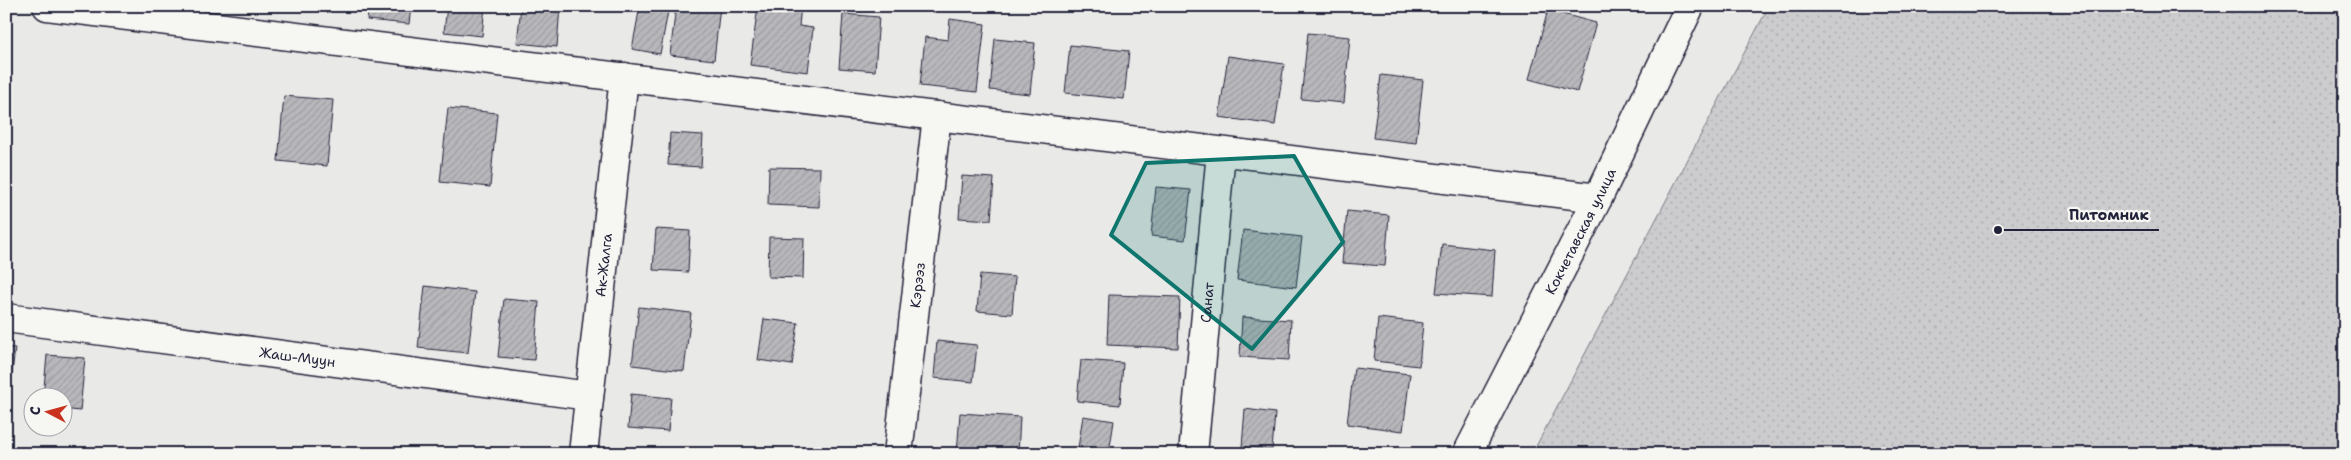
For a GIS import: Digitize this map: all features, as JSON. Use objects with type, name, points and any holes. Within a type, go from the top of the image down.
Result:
[{"type":"street","points":[[47,6],[1598,198]]},
{"type":"street","name":"Кокчетавская улица","points":[[1467,454],[1598,198],[1690,6]]},
{"type":"street","name":"Ак-Жалга","points":[[583,454],[624,78]]},
{"type":"street","name":"Кэрээз","points":[[898,454],[937,116]]},
{"type":"street","name":"Санат","points":[[1193,454],[1221,152]]},
{"type":"street","name":"Жаш-Муун","points":[[6,318],[589,396]]},
{"type":"highlighted area","points":[[1294,156],[1343,242],[1252,349],[1111,235],[1146,163]]},
{"type":"shaded area","points":[[1769,6],[2345,6],[2345,454],[1532,454]]},
{"type":"building","points":[[289,6],[331,6],[331,11]]},
{"type":"building","points":[[369,6],[411,6],[409,24],[367,20]]},
{"type":"building","points":[[447,6],[485,6],[482,36],[444,32]]},
{"type":"building","points":[[521,6],[560,6],[557,47],[517,43]]},
{"type":"building","points":[[640,6],[669,6],[660,54],[632,49]]},
{"type":"building","points":[[676,6],[720,6],[714,60],[670,55]]},
{"type":"building","points":[[758,6],[801,6],[799,26],[813,28],[808,72],[750,65]]},
{"type":"building","points":[[1548,10],[1596,23],[1577,92],[1529,79]]},
{"type":"building","points":[[843,14],[879,17],[875,71],[839,68]]},
{"type":"building","points":[[950,19],[985,24],[977,92],[920,86],[925,37],[948,40]]},
{"type":"building","points":[[1308,33],[1350,37],[1344,103],[1301,99]]},
{"type":"building","points":[[995,39],[1035,43],[1030,94],[990,90]]},
{"type":"building","points":[[1070,45],[1129,51],[1124,99],[1065,93]]},
{"type":"building","points":[[1228,56],[1284,64],[1275,125],[1219,117]]},
{"type":"building","points":[[1381,75],[1423,80],[1416,143],[1373,138]]},
{"type":"building","points":[[284,96],[333,100],[327,166],[278,161]]},
{"type":"building","points":[[448,108],[497,113],[490,187],[440,182]]},
{"type":"building","points":[[670,133],[703,135],[701,167],[668,165]]},
{"type":"building","points":[[769,167],[820,168],[819,207],[768,205]]},
{"type":"building","points":[[962,176],[994,178],[991,220],[959,218]]},
{"type":"building","points":[[1156,187],[1191,190],[1185,240],[1151,236]]},
{"type":"building","points":[[1347,211],[1389,215],[1385,266],[1342,263]]},
{"type":"building","points":[[656,229],[690,231],[688,272],[653,270]]},
{"type":"building","points":[[1243,230],[1302,237],[1296,287],[1237,280]]},
{"type":"building","points":[[769,237],[804,238],[803,278],[768,277]]},
{"type":"building","points":[[1442,244],[1495,250],[1492,297],[1436,293]]},
{"type":"building","points":[[980,274],[1015,277],[1012,314],[977,311]]},
{"type":"building","points":[[425,286],[475,292],[468,353],[418,348]]},
{"type":"building","points":[[1109,295],[1180,297],[1178,348],[1107,345]]},
{"type":"building","points":[[504,299],[539,302],[534,360],[498,357]]},
{"type":"building","points":[[639,307],[691,313],[684,371],[632,365]]},
{"type":"building","points":[[1242,317],[1291,320],[1289,360],[1240,357]]},
{"type":"building","points":[[1378,318],[1423,323],[1419,366],[1374,361]]},
{"type":"building","points":[[764,319],[798,323],[792,365],[758,360]]},
{"type":"building","points":[[937,341],[977,345],[973,382],[934,378]]},
{"type":"building","points":[[6,347],[15,348],[7,414],[6,414]]},
{"type":"building","points":[[47,355],[85,358],[80,411],[72,410],[72,388],[44,388]]},
{"type":"building","points":[[1081,360],[1123,363],[1120,405],[1077,401]]},
{"type":"building","points":[[1354,368],[1410,374],[1403,431],[1347,424]]},
{"type":"building","points":[[631,394],[671,398],[668,431],[628,428]]},
{"type":"building","points":[[1245,409],[1275,413],[1272,450],[1242,447]]},
{"type":"building","points":[[960,413],[1020,417],[1018,454],[957,454]]},
{"type":"building","points":[[1083,416],[1114,421],[1109,453],[1078,448]]},
{"type":"place","name":"Питомник","points":[[1998,230]]}]
